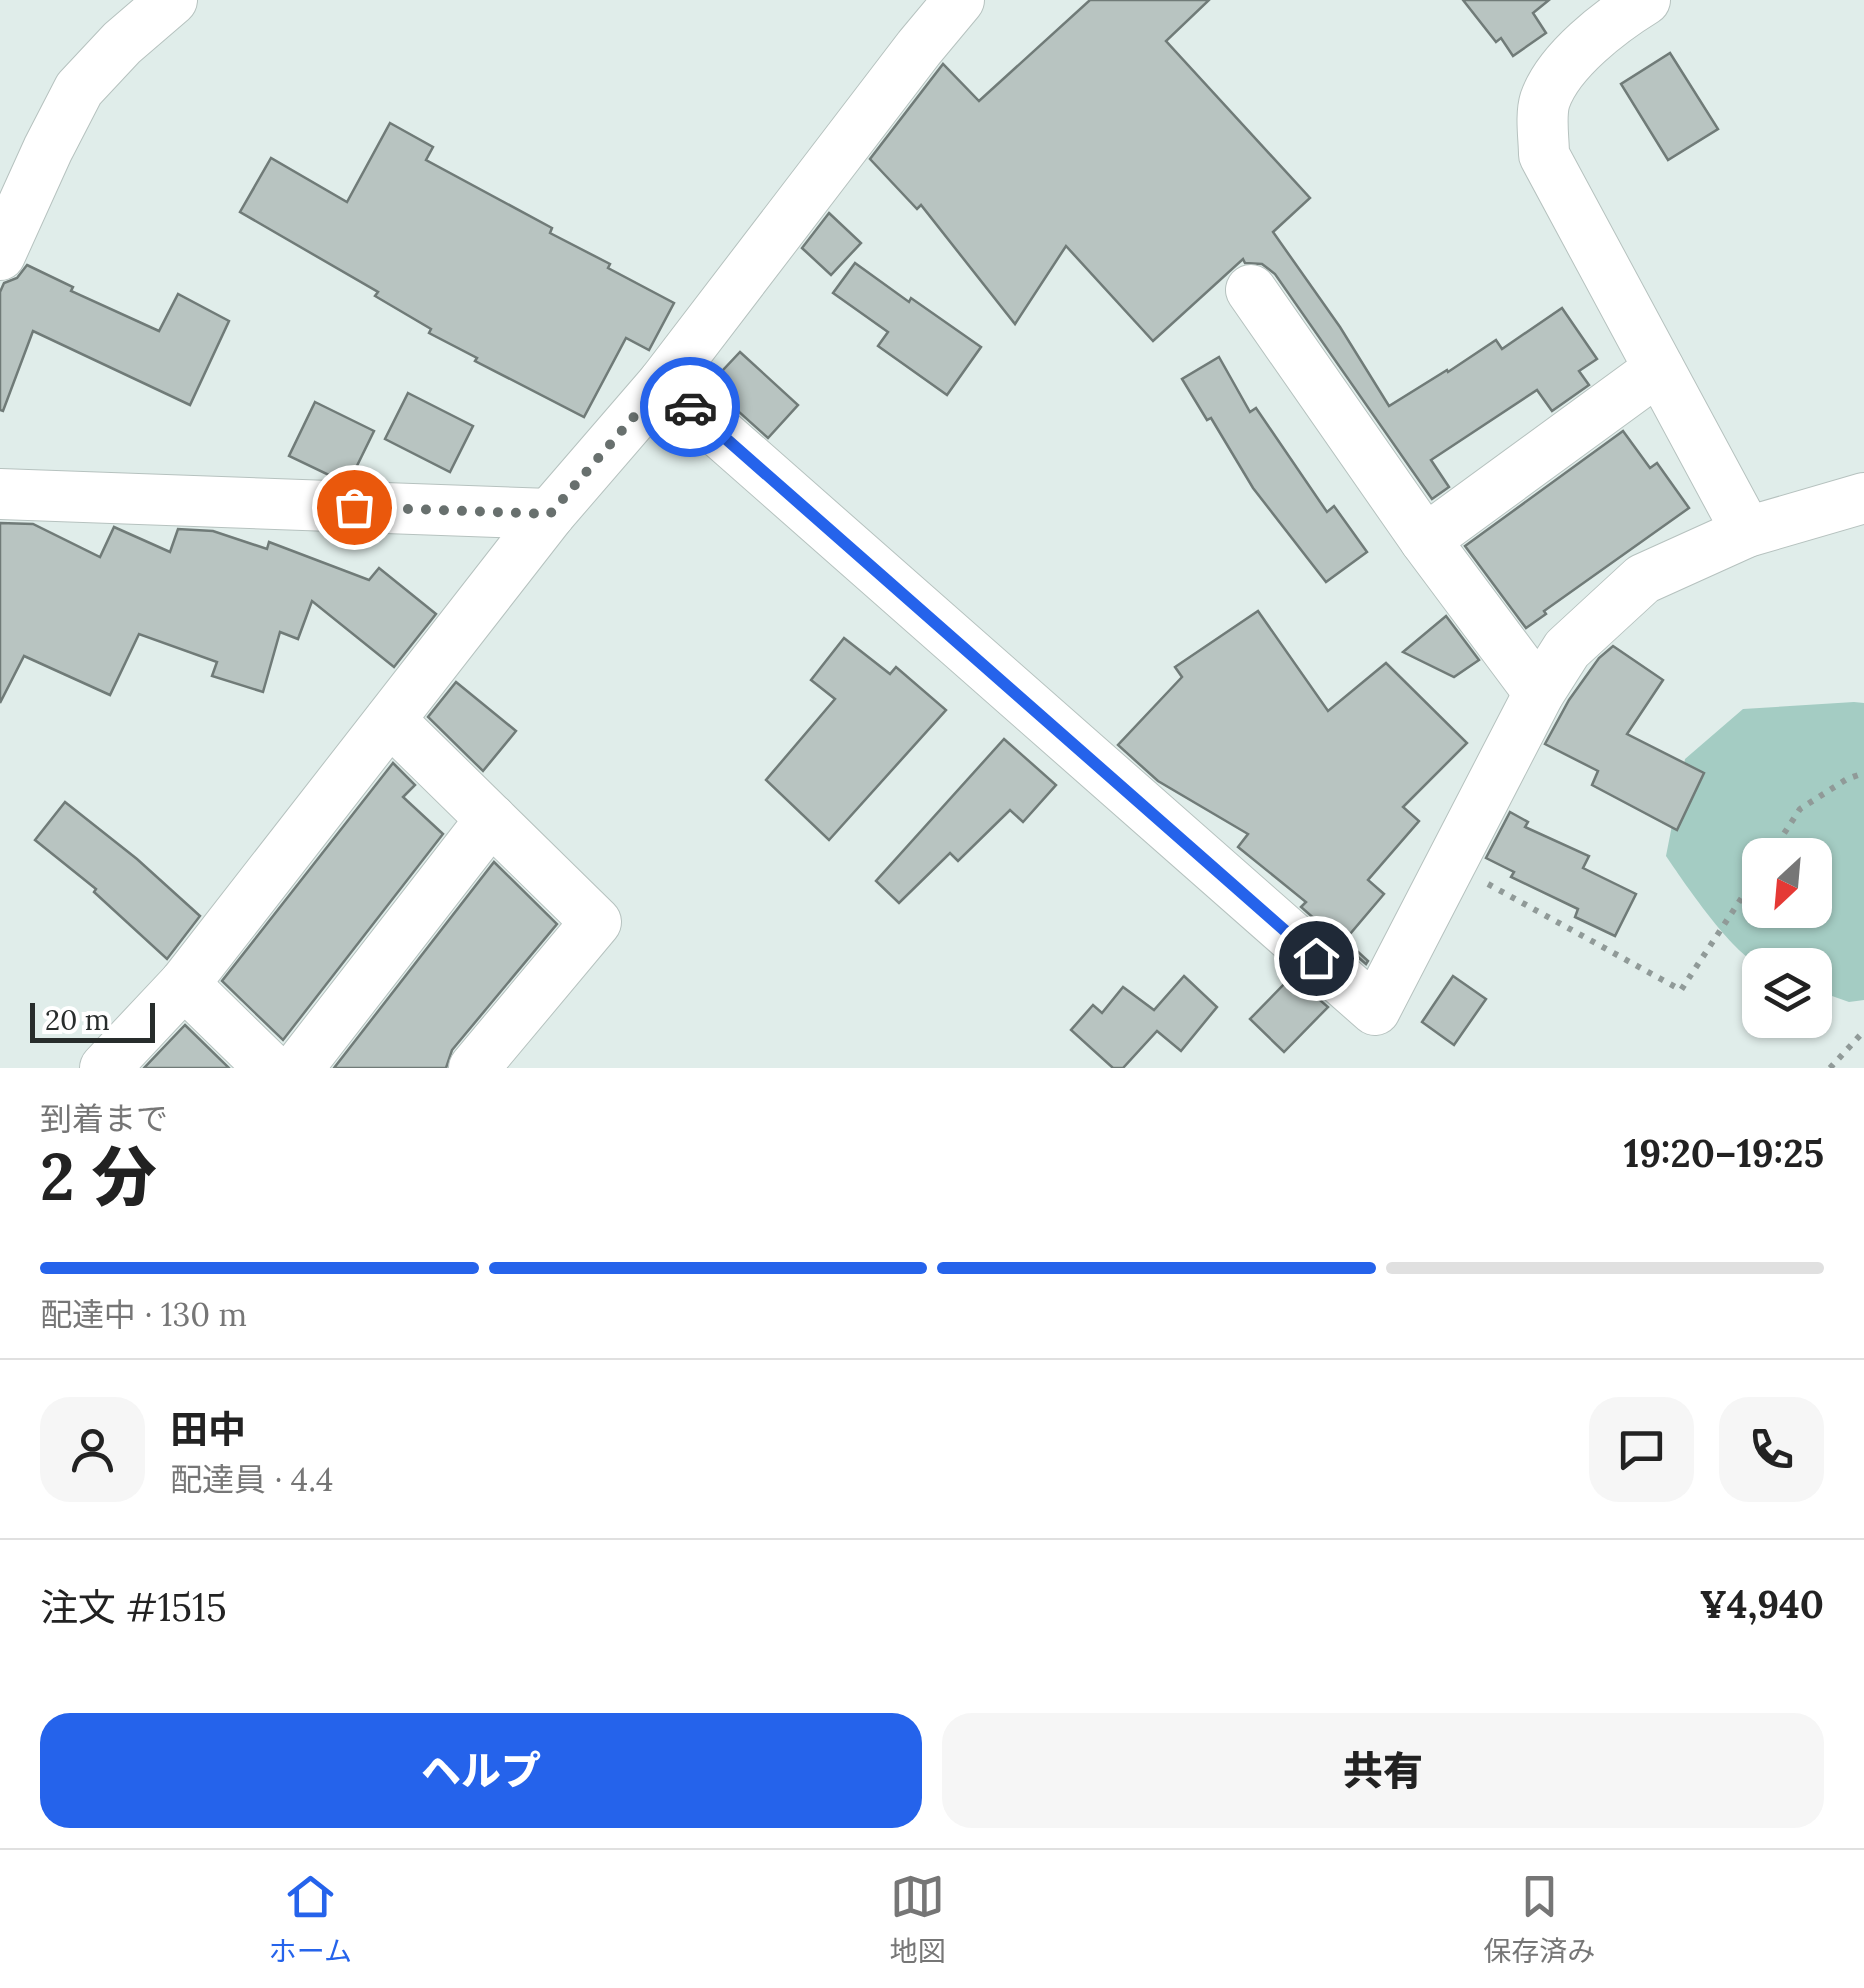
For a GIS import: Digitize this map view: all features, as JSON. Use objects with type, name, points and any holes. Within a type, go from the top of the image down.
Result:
[{"type":"street","points":[[0,255],[79,90],[122,43],[170,0]]},
{"type":"street","points":[[105,1068],[184,984],[550,514],[663,383],[918,48],[960,0]]},
{"type":"street","points":[[1613,8],[1559,76],[1544,102],[1544,156],[1747,532]]},
{"type":"street","points":[[1251,290],[1539,693]]},
{"type":"street","points":[[1426,540],[1659,368]]},
{"type":"street","points":[[663,383],[1375,1010],[1539,693],[1567,649],[1643,579],[1747,532],[1864,498]]},
{"type":"street","points":[[0,494],[550,514]]},
{"type":"street","points":[[390,720],[596,922],[474,1068]]},
{"type":"street","points":[[298,1068],[491,819]]},
{"type":"street","points":[[184,984],[270,1068]]},
{"type":"path","points":[[1781,838],[1800,809],[1848,778],[1864,774]]},
{"type":"path","points":[[1450,864],[1681,990],[1742,897]]},
{"type":"path","points":[[1830,1068],[1864,1031]]},
{"type":"green space","points":[[1864,703],[1864,1000],[1849,1002],[1832,996],[1832,948],[1742,948],[1742,952],[1709,916],[1666,856],[1685,759],[1743,709]]},
{"type":"building","points":[[1090,0],[1209,0],[1166,41],[1310,198],[1273,232],[1340,327],[1389,406],[1496,340],[1502,349],[1562,308],[1597,359],[1579,371],[1589,385],[1552,411],[1537,390],[1431,460],[1449,487],[1432,499],[1275,274],[1262,264],[1245,263],[1243,259],[1153,341],[1066,246],[1015,324],[921,205],[917,209],[870,159],[943,64],[979,101]]},
{"type":"building","points":[[1463,0],[1549,0],[1533,13],[1546,33],[1513,56],[1501,38],[1496,42]]},
{"type":"building","points":[[1670,53],[1718,129],[1668,160],[1621,84]]},
{"type":"building","points":[[390,123],[433,147],[426,160],[552,228],[550,233],[674,303],[649,350],[626,338],[584,417],[475,361],[477,358],[429,333],[431,329],[375,296],[378,292],[240,212],[271,158],[347,202]]},
{"type":"building","points":[[829,213],[861,243],[831,275],[802,248]]},
{"type":"building","points":[[855,263],[981,347],[947,395],[878,346],[888,332],[833,293]]},
{"type":"building","points":[[27,265],[73,287],[71,291],[159,331],[178,294],[229,321],[190,405],[33,331],[3,411],[0,410],[0,292],[4,283],[17,278]]},
{"type":"building","points":[[740,352],[798,405],[768,438],[709,385]]},
{"type":"building","points":[[1219,357],[1250,412],[1256,408],[1327,512],[1334,506],[1367,552],[1326,582],[1253,488],[1211,418],[1207,420],[1182,379]]},
{"type":"building","points":[[408,393],[473,426],[450,472],[385,439]]},
{"type":"building","points":[[315,402],[374,431],[351,478],[333,477],[289,456]]},
{"type":"building","points":[[1623,431],[1650,468],[1657,463],[1689,508],[1544,611],[1546,614],[1526,628],[1465,546]]},
{"type":"building","points":[[0,523],[33,524],[100,557],[114,527],[170,552],[178,529],[213,531],[267,549],[269,542],[369,580],[379,568],[436,614],[394,667],[312,601],[298,639],[280,632],[263,692],[212,676],[217,662],[139,634],[110,695],[24,656],[0,703]]},
{"type":"building","points":[[1258,611],[1328,711],[1386,663],[1467,743],[1403,807],[1419,821],[1368,880],[1384,894],[1345,940],[1368,961],[1366,964],[1301,907],[1306,902],[1238,847],[1248,834],[1158,781],[1118,745],[1182,677],[1175,667]]},
{"type":"building","points":[[1446,616],[1479,660],[1454,677],[1403,652]]},
{"type":"building","points":[[844,638],[890,674],[896,667],[946,710],[829,840],[766,780],[835,699],[811,680]]},
{"type":"building","points":[[1613,646],[1663,680],[1627,734],[1704,773],[1677,830],[1592,785],[1598,771],[1545,744],[1569,700],[1599,658]]},
{"type":"building","points":[[456,682],[516,731],[483,771],[428,717]]},
{"type":"building","points":[[1004,739],[1056,785],[1023,822],[1010,810],[958,861],[950,853],[899,903],[876,881]]},
{"type":"building","points":[[393,763],[415,785],[403,797],[443,834],[283,1040],[222,981]]},
{"type":"building","points":[[65,802],[200,916],[167,959],[94,892],[96,889],[35,840]]},
{"type":"building","points":[[1510,812],[1528,822],[1525,827],[1589,856],[1583,868],[1636,894],[1615,936],[1575,917],[1578,909],[1511,877],[1514,872],[1486,858]]},
{"type":"building","points":[[494,862],[557,924],[452,1050],[446,1068],[334,1068]]},
{"type":"building","points":[[1184,976],[1217,1007],[1181,1051],[1157,1031],[1123,1068],[1113,1068],[1071,1030],[1093,1005],[1102,1013],[1123,987],[1154,1010]]},
{"type":"building","points":[[1292,976],[1328,1007],[1284,1052],[1250,1019]]},
{"type":"building","points":[[1453,976],[1486,999],[1454,1045],[1422,1022]]},
{"type":"building","points":[[185,1025],[229,1068],[144,1068]]},
{"type":"way so far","points":[[354,507],[550,514],[663,383],[690,407]]},
{"type":"route","points":[[690,407],[1316,958]]}]
